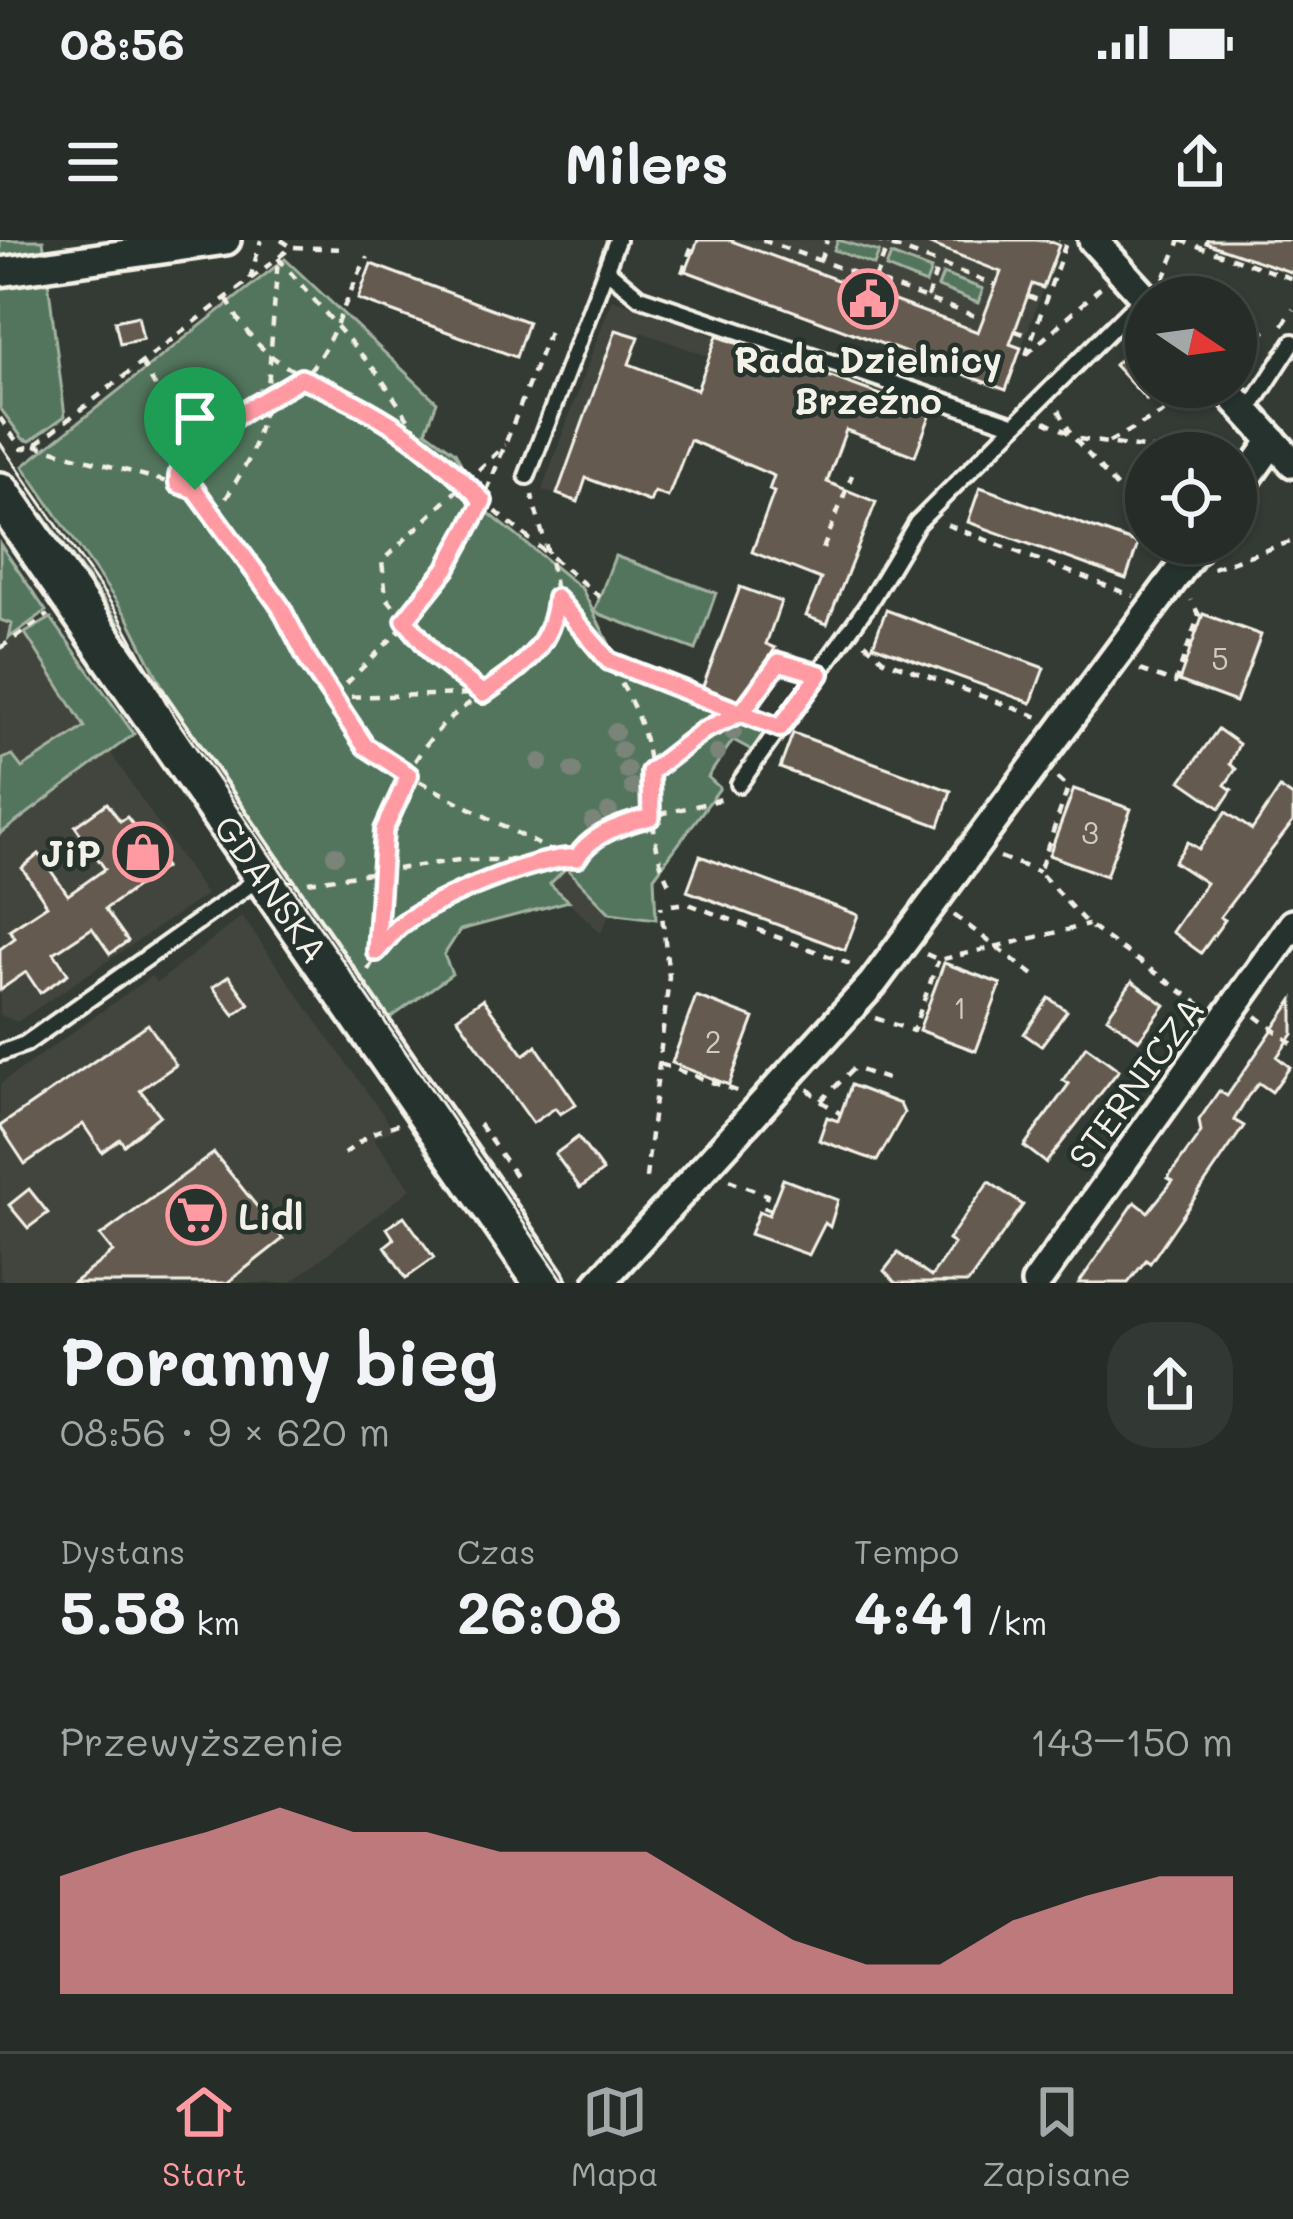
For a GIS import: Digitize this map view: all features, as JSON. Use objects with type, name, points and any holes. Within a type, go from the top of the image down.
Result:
[{"type":"street","points":[[0,272],[226,240]]},
{"type":"street","points":[[1093,240],[1131,276]]},
{"type":"street","points":[[1243,408],[1293,463]]},
{"type":"street","points":[[1257,463],[1273,441]]},
{"type":"street","name":"GDAŃSKA","points":[[0,493],[278,879],[545,1283]]},
{"type":"street","points":[[599,1283],[873,983],[1184,564]]},
{"type":"street","name":"STERNICZA","points":[[1036,1283],[1235,1015],[1293,924]]},
{"type":"lane","points":[[527,476],[617,240]]},
{"type":"lane","points":[[606,269],[639,297],[1015,425]]},
{"type":"lane","points":[[734,790],[820,674],[917,523],[1125,318]]},
{"type":"lane","points":[[1247,412],[1293,342]]},
{"type":"lane","points":[[0,1053],[26,1044],[278,879]]},
{"type":"path","points":[[250,279],[261,240]]},
{"type":"path","points":[[281,240],[292,247],[346,249]]},
{"type":"path","points":[[682,274],[694,240]]},
{"type":"path","points":[[762,240],[983,319]]},
{"type":"path","points":[[820,261],[827,240]]},
{"type":"path","points":[[875,240],[996,285]]},
{"type":"path","points":[[1059,240],[1066,243],[1026,355],[1103,285]]},
{"type":"path","points":[[1160,276],[1180,240],[1293,279]]},
{"type":"path","points":[[874,280],[888,245]]},
{"type":"path","points":[[0,418],[22,449],[35,445],[292,247]]},
{"type":"path","points":[[176,471],[216,427],[318,365],[333,324],[368,257]]},
{"type":"path","points":[[278,258],[378,374],[425,445]]},
{"type":"path","points":[[217,516],[220,502],[251,455],[267,400],[267,357],[279,293],[278,258]]},
{"type":"path","points":[[926,299],[939,264]]},
{"type":"path","points":[[1028,296],[1045,303]]},
{"type":"path","points":[[226,298],[267,357],[301,378],[375,410],[425,445],[483,501],[478,517],[405,620],[333,697]]},
{"type":"path","points":[[1015,331],[1032,337]]},
{"type":"path","points":[[142,363],[155,386],[178,484]]},
{"type":"path","points":[[1056,404],[1071,434],[1125,497]]},
{"type":"path","points":[[1104,445],[1178,408]]},
{"type":"path","points":[[1040,419],[1104,445],[1125,447]]},
{"type":"path","points":[[35,445],[178,484],[207,500],[222,533],[280,606],[365,746],[409,775],[562,857]]},
{"type":"path","points":[[483,694],[435,656],[386,597],[382,561],[505,445]]},
{"type":"path","points":[[823,549],[852,475]]},
{"type":"path","points":[[376,952],[379,871],[391,809],[409,775],[453,716],[545,643],[554,625],[556,598],[527,476]]},
{"type":"path","points":[[947,525],[1142,599]]},
{"type":"path","points":[[1198,573],[1293,542]]},
{"type":"path","points":[[1130,667],[1175,683],[1199,615],[1186,590]]},
{"type":"path","points":[[556,598],[609,661],[643,730],[651,817],[662,872],[672,889]]},
{"type":"path","points":[[0,648],[53,612]]},
{"type":"path","points":[[862,638],[884,660],[1054,722]]},
{"type":"path","points":[[771,659],[820,674]]},
{"type":"path","points":[[609,661],[780,728]]},
{"type":"path","points":[[650,772],[703,731],[742,712],[779,662]]},
{"type":"path","points":[[333,697],[483,694]]},
{"type":"path","points":[[1039,872],[1068,788],[1053,774]]},
{"type":"path","points":[[359,978],[402,923],[475,885],[547,860],[577,858],[584,847],[622,824],[734,790]]},
{"type":"path","points":[[993,854],[1039,872],[1088,925],[1235,1015],[1293,1044]]},
{"type":"path","points":[[278,879],[459,860],[547,860]]},
{"type":"path","points":[[672,904],[686,903],[866,970]]},
{"type":"path","points":[[646,1178],[669,977],[661,906]]},
{"type":"path","points":[[949,912],[1040,980]]},
{"type":"path","points":[[919,950],[938,960],[1088,925]]},
{"type":"path","points":[[864,1014],[914,1031],[938,960]]},
{"type":"path","points":[[660,1064],[751,1096]]},
{"type":"path","points":[[821,1101],[854,1068],[890,1080]]},
{"type":"path","points":[[803,1084],[841,1114]]},
{"type":"path","points":[[344,1154],[370,1134],[404,1122]]},
{"type":"path","points":[[479,1124],[516,1176]]},
{"type":"path","points":[[724,1170],[730,1181],[767,1195],[763,1207],[771,1210]]},
{"type":"shaded area","points":[[698,240],[1046,240],[1059,245],[1006,390],[686,271]]},
{"type":"shaded area","points":[[612,299],[888,398],[881,419],[641,332],[578,502],[542,490]]},
{"type":"shaded area","points":[[0,588],[206,895],[17,1022],[0,1015]]},
{"type":"shaded area","points":[[567,867],[610,913],[601,933],[550,884]]},
{"type":"shaded area","points":[[242,916],[394,1130],[373,1138],[411,1189],[290,1283],[5,1283],[0,1276],[0,1084],[151,976],[157,983]]},
{"type":"green space","points":[[0,240],[43,240],[65,416],[30,441],[23,439],[0,408]]},
{"type":"green space","points":[[838,240],[879,252],[874,265],[834,250]]},
{"type":"green space","points":[[891,255],[931,270],[926,284],[886,268]]},
{"type":"green space","points":[[285,259],[437,402],[426,431],[455,452],[485,510],[582,589],[622,670],[768,726],[752,750],[733,740],[708,777],[720,788],[654,877],[656,919],[610,913],[566,868],[550,884],[569,901],[460,930],[444,955],[452,974],[388,1020],[169,700],[128,618],[23,466]]},
{"type":"green space","points":[[943,274],[983,289],[978,303],[938,287]]},
{"type":"green space","points":[[44,516],[119,623],[146,683],[35,523]]},
{"type":"green space","points":[[0,544],[46,611],[9,638],[12,624],[0,620]]},
{"type":"green space","points":[[615,556],[716,593],[696,650],[594,612]]},
{"type":"green space","points":[[51,618],[134,734],[0,834],[3,759],[12,755],[22,768],[85,727],[25,633]]},
{"type":"building","points":[[698,240],[729,240],[978,332],[1001,272],[920,240],[1046,240],[1059,245],[1043,288],[1032,284],[1010,344],[1021,348],[1006,390],[686,271]]},
{"type":"building","points":[[1293,240],[1293,273],[1206,243]]},
{"type":"building","points":[[371,264],[528,322],[516,357],[358,299]]},
{"type":"building","points":[[138,316],[143,339],[120,344],[115,321]]},
{"type":"building","points":[[616,330],[639,337],[629,364],[697,390],[717,336],[931,413],[915,456],[846,430],[827,482],[876,502],[827,624],[806,616],[821,579],[752,552],[774,492],[769,490],[774,476],[690,440],[668,497],[654,492],[650,502],[586,478],[578,502],[557,494]]},
{"type":"building","points":[[1125,355],[1125,377],[1114,365]]},
{"type":"building","points":[[980,487],[1125,539],[1125,564],[1131,564],[1126,579],[968,522]]},
{"type":"building","points":[[740,587],[781,602],[766,644],[775,648],[742,709],[700,694]]},
{"type":"building","points":[[886,610],[1044,668],[1031,703],[873,645]]},
{"type":"building","points":[[1203,614],[1261,635],[1236,702],[1179,681]]},
{"type":"building","points":[[1218,729],[1239,744],[1230,764],[1236,769],[1225,785],[1232,790],[1220,808],[1181,781]]},
{"type":"building","points":[[793,733],[951,791],[939,826],[780,768]]},
{"type":"building","points":[[1280,788],[1293,797],[1293,822],[1220,917],[1225,920],[1201,953],[1172,932],[1206,883],[1174,862],[1188,842],[1199,849],[1226,812],[1252,830]]},
{"type":"building","points":[[1074,789],[1131,809],[1106,876],[1049,855]]},
{"type":"building","points":[[107,803],[120,821],[127,817],[165,867],[105,909],[128,941],[110,954],[92,928],[54,953],[68,974],[40,993],[26,972],[0,990],[0,949],[15,938],[9,930],[47,905],[22,868],[39,854],[68,895],[105,869],[75,826]]},
{"type":"building","points":[[700,856],[858,915],[845,950],[687,891]]},
{"type":"building","points":[[944,963],[1001,984],[976,1051],[919,1030]]},
{"type":"building","points":[[229,976],[249,1004],[234,1015],[213,987]]},
{"type":"building","points":[[1132,981],[1165,1005],[1139,1040],[1107,1017]]},
{"type":"building","points":[[696,996],[754,1018],[729,1085],[672,1063]]},
{"type":"building","points":[[1049,998],[1067,1011],[1041,1046],[1024,1034]]},
{"type":"building","points":[[483,999],[524,1055],[536,1046],[576,1104],[560,1114],[555,1108],[533,1123],[457,1017]]},
{"type":"building","points":[[1293,1000],[1293,1034],[1277,1057],[1290,1067],[1272,1092],[1259,1083],[1248,1096],[1234,1120],[1244,1126],[1150,1263],[1146,1260],[1128,1283],[1079,1283],[1135,1202],[1148,1212],[1173,1181],[1168,1178],[1201,1132],[1199,1120],[1219,1091],[1227,1096]]},
{"type":"building","points":[[148,1024],[176,1065],[140,1090],[160,1115],[124,1145],[120,1139],[102,1152],[83,1124],[25,1164],[0,1126]]},
{"type":"building","points":[[1086,1046],[1119,1070],[1046,1163],[1024,1146],[1069,1084],[1063,1080]]},
{"type":"building","points":[[851,1085],[900,1104],[904,1113],[877,1161],[819,1140],[827,1117],[838,1121]]},
{"type":"building","points":[[578,1137],[603,1171],[580,1188],[555,1154]]},
{"type":"building","name":"Lidl","points":[[214,1153],[283,1239],[227,1283],[73,1283],[113,1252],[100,1236]]},
{"type":"building","points":[[783,1179],[838,1200],[830,1227],[825,1223],[809,1255],[750,1234],[759,1211],[769,1215]]},
{"type":"building","points":[[989,1182],[1023,1205],[968,1283],[896,1283],[884,1271],[898,1253],[931,1277],[954,1244],[948,1240]]},
{"type":"building","points":[[29,1189],[48,1213],[28,1228],[9,1205]]},
{"type":"building","points":[[404,1216],[434,1258],[406,1278],[385,1246],[394,1239],[387,1228]]},
{"type":"tram line","points":[[0,443],[117,612],[171,711],[565,1283]]},
{"type":"place","name":"Rada Dzielnicy Brzeźno","points":[[868,299]]},
{"type":"place","name":"JiP","points":[[143,852]]},
{"type":"place","name":"Lidl","points":[[196,1215]]},
{"type":"route","points":[[195,490],[178,484],[176,471],[181,462],[216,427],[251,412],[301,378],[375,410],[425,445],[483,501],[446,569],[405,620],[435,656],[483,694],[545,643],[554,625],[556,598],[609,661],[742,712],[780,728],[820,674],[779,662],[742,712],[703,731],[650,772],[651,817],[622,824],[584,847],[577,858],[547,860],[475,885],[402,923],[376,952],[384,830],[409,775],[365,746],[309,662],[280,606],[260,586],[222,533],[207,500],[195,490]]}]
